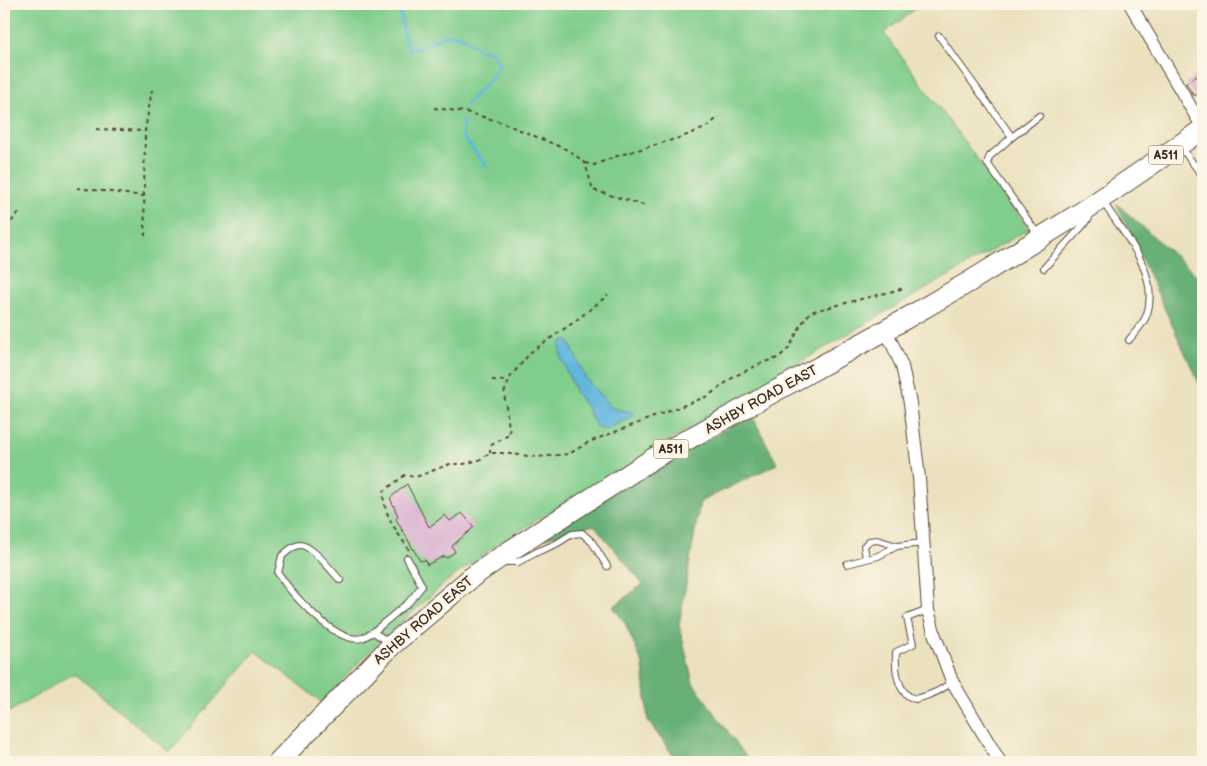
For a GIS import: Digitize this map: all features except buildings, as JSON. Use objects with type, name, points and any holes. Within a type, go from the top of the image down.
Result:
[{"type":"highway","name":"ASHBY ROAD EAST","points":[[278,762],[393,644],[472,577],[505,554],[654,458],[886,330],[1041,238],[1203,129]]},
{"type":"street","points":[[1130,4],[1203,129]]},
{"type":"street","points":[[886,330],[902,366],[910,403],[919,478],[928,610],[935,636],[952,681],[1000,762]]},
{"type":"lane","points":[[939,36],[1012,137]]},
{"type":"lane","points":[[1039,116],[990,156],[987,163],[1041,238]]},
{"type":"lane","points":[[1180,146],[1203,176]]},
{"type":"lane","points":[[1044,268],[1087,222],[1099,200],[1134,250],[1148,279],[1149,304],[1146,316],[1129,340]]},
{"type":"lane","points":[[505,554],[509,562],[518,562],[556,544],[572,534],[582,533],[592,542],[607,566]]},
{"type":"lane","points":[[866,558],[864,546],[869,540],[877,540],[897,546]]},
{"type":"lane","points":[[847,564],[878,556],[897,546],[922,543]]},
{"type":"lane","points":[[340,580],[308,548],[301,545],[295,546],[282,556],[278,573],[322,623],[345,636],[361,638],[372,632],[409,602],[422,586],[410,557]]},
{"type":"lane","points":[[928,610],[907,618],[913,644],[896,652],[899,683],[905,694],[915,699],[944,689],[952,681]]},
{"type":"lane","points":[[372,632],[393,644]]},
{"type":"path","points":[[145,236],[145,131],[152,90]]},
{"type":"path","points":[[434,108],[466,112],[501,122],[570,151],[585,163],[594,165],[614,157],[682,137],[705,128],[719,117]]},
{"type":"path","points":[[96,128],[145,131]]},
{"type":"path","points":[[585,163],[593,190],[647,206]]},
{"type":"path","points":[[77,188],[144,196]]},
{"type":"path","points":[[4,225],[11,222],[21,210]]},
{"type":"path","points":[[410,557],[387,512],[383,500],[384,491],[405,475],[416,477],[450,464],[464,464],[479,460],[490,453],[502,452],[537,457],[569,454],[589,442],[708,396],[736,376],[764,362],[778,358],[790,348],[801,325],[810,312],[905,288]]},
{"type":"path","points":[[490,453],[490,446],[510,434],[504,393],[511,376],[531,352],[608,295]]},
{"type":"path","points":[[492,380],[507,381]]},
{"type":"green space","points":[[4,4],[922,4],[884,33],[1029,229],[836,341],[504,540],[446,582],[374,647],[321,702],[256,651],[169,752],[74,673],[4,715]]},
{"type":"green space","points":[[1116,203],[1203,281],[1203,392]]},
{"type":"green space","points":[[752,415],[777,464],[700,502],[679,625],[693,683],[750,762],[678,762],[648,721],[643,665],[625,623],[613,607],[643,584],[594,525],[538,540],[643,474]]},
{"type":"water","points":[[563,340],[568,340],[586,379],[612,408],[635,413],[630,418],[605,430],[596,427],[587,408],[576,393],[561,358],[560,344]]},
{"type":"waterway","points":[[399,4],[404,35],[409,50],[422,48],[445,35],[460,35],[479,49],[492,53],[500,64],[490,79],[466,105]]},
{"type":"waterway","points":[[462,120],[463,137],[487,167]]}]
